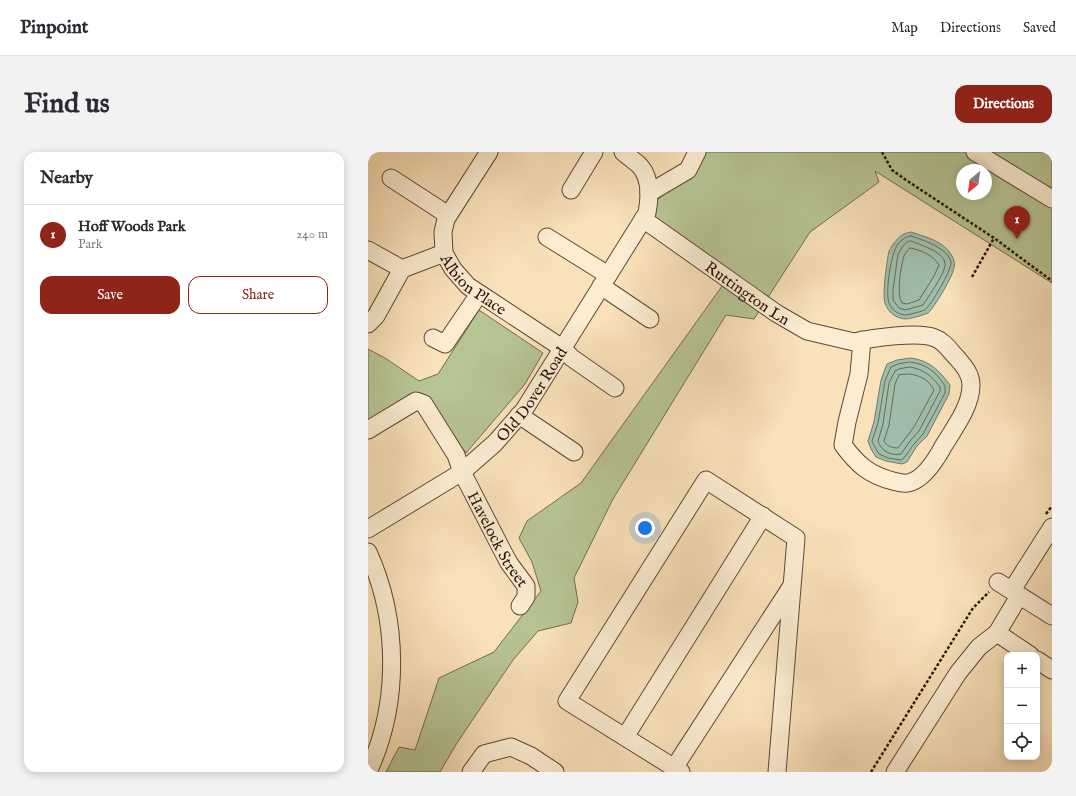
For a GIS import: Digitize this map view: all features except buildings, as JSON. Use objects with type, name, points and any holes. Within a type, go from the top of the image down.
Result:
[{"type":"street","name":"Albion Place","points":[[489,152],[446,219],[444,232],[444,253],[453,269],[468,286],[562,348],[572,358],[615,388]]},
{"type":"street","points":[[571,190],[594,152]]},
{"type":"street","points":[[623,152],[640,165],[648,180],[650,200],[645,216]]},
{"type":"street","points":[[649,193],[688,170],[698,152]]},
{"type":"street","points":[[976,152],[1052,199]]},
{"type":"street","points":[[392,178],[448,215]]},
{"type":"street","name":"Old Dover Road","points":[[368,529],[462,472],[495,443],[519,416],[645,216]]},
{"type":"street","name":"Ruttington Ln","points":[[645,216],[776,313],[807,331],[854,342],[862,340],[892,336],[923,336],[935,338],[959,360],[970,377],[971,386],[961,418],[932,466],[914,481],[906,484],[885,479],[867,470],[854,460],[843,445],[859,374],[862,340]]},
{"type":"street","points":[[547,237],[605,280],[650,319]]},
{"type":"street","points":[[368,250],[402,268]]},
{"type":"street","points":[[368,324],[376,316],[402,268],[444,253]]},
{"type":"street","points":[[433,338],[445,344],[479,294]]},
{"type":"street","name":"Havelock Street","points":[[368,430],[416,400],[424,404],[456,455],[462,472],[500,548],[526,586],[526,597],[520,606]]},
{"type":"street","points":[[519,416],[574,452]]},
{"type":"street","points":[[777,772],[793,584],[796,538],[706,480],[567,701],[678,770],[793,584]]},
{"type":"street","points":[[625,737],[763,516]]},
{"type":"street","points":[[895,772],[958,673],[979,647],[997,633],[1010,589],[1048,523]]},
{"type":"street","points":[[368,552],[382,590],[388,618],[392,645],[392,665],[388,706],[383,733],[368,772]]},
{"type":"street","points":[[1010,589],[1052,616]]},
{"type":"street","points":[[997,633],[1026,652]]},
{"type":"street","points":[[1040,662],[1052,670]]},
{"type":"street","points":[[471,772],[484,754],[511,747],[531,756],[555,772]]},
{"type":"path","points":[[882,152],[892,170],[994,238],[1052,281]]},
{"type":"path","points":[[972,277],[994,238]]},
{"type":"path","points":[[1048,523],[1052,506]]},
{"type":"path","points":[[871,772],[974,608],[1010,589]]},
{"type":"shaded area","points":[[703,152],[1052,152],[1052,283],[875,171],[879,182],[810,232],[754,319],[726,315],[613,499],[574,578],[578,602],[571,623],[538,631],[513,660],[457,743],[440,772],[386,772],[399,747],[415,750],[439,678],[494,652],[541,591],[532,562],[519,538],[527,521],[581,483],[730,275],[654,220],[657,200],[693,171]]},
{"type":"shaded area","points":[[479,310],[543,353],[525,384],[466,453],[421,395],[368,429],[368,349],[385,358],[419,381],[438,374]]},
{"type":"water","points":[[911,232],[934,240],[949,251],[954,260],[954,269],[946,286],[931,310],[923,315],[905,319],[895,316],[888,309],[884,299],[884,285],[889,251],[899,237]]},
{"type":"water","points":[[910,358],[928,363],[942,375],[950,385],[949,394],[927,436],[917,446],[907,462],[902,464],[886,461],[876,457],[868,441],[874,422],[881,380],[887,364],[897,360]]},
{"type":"place","name":"Hoff Woods Park","points":[[1017,239]]}]
